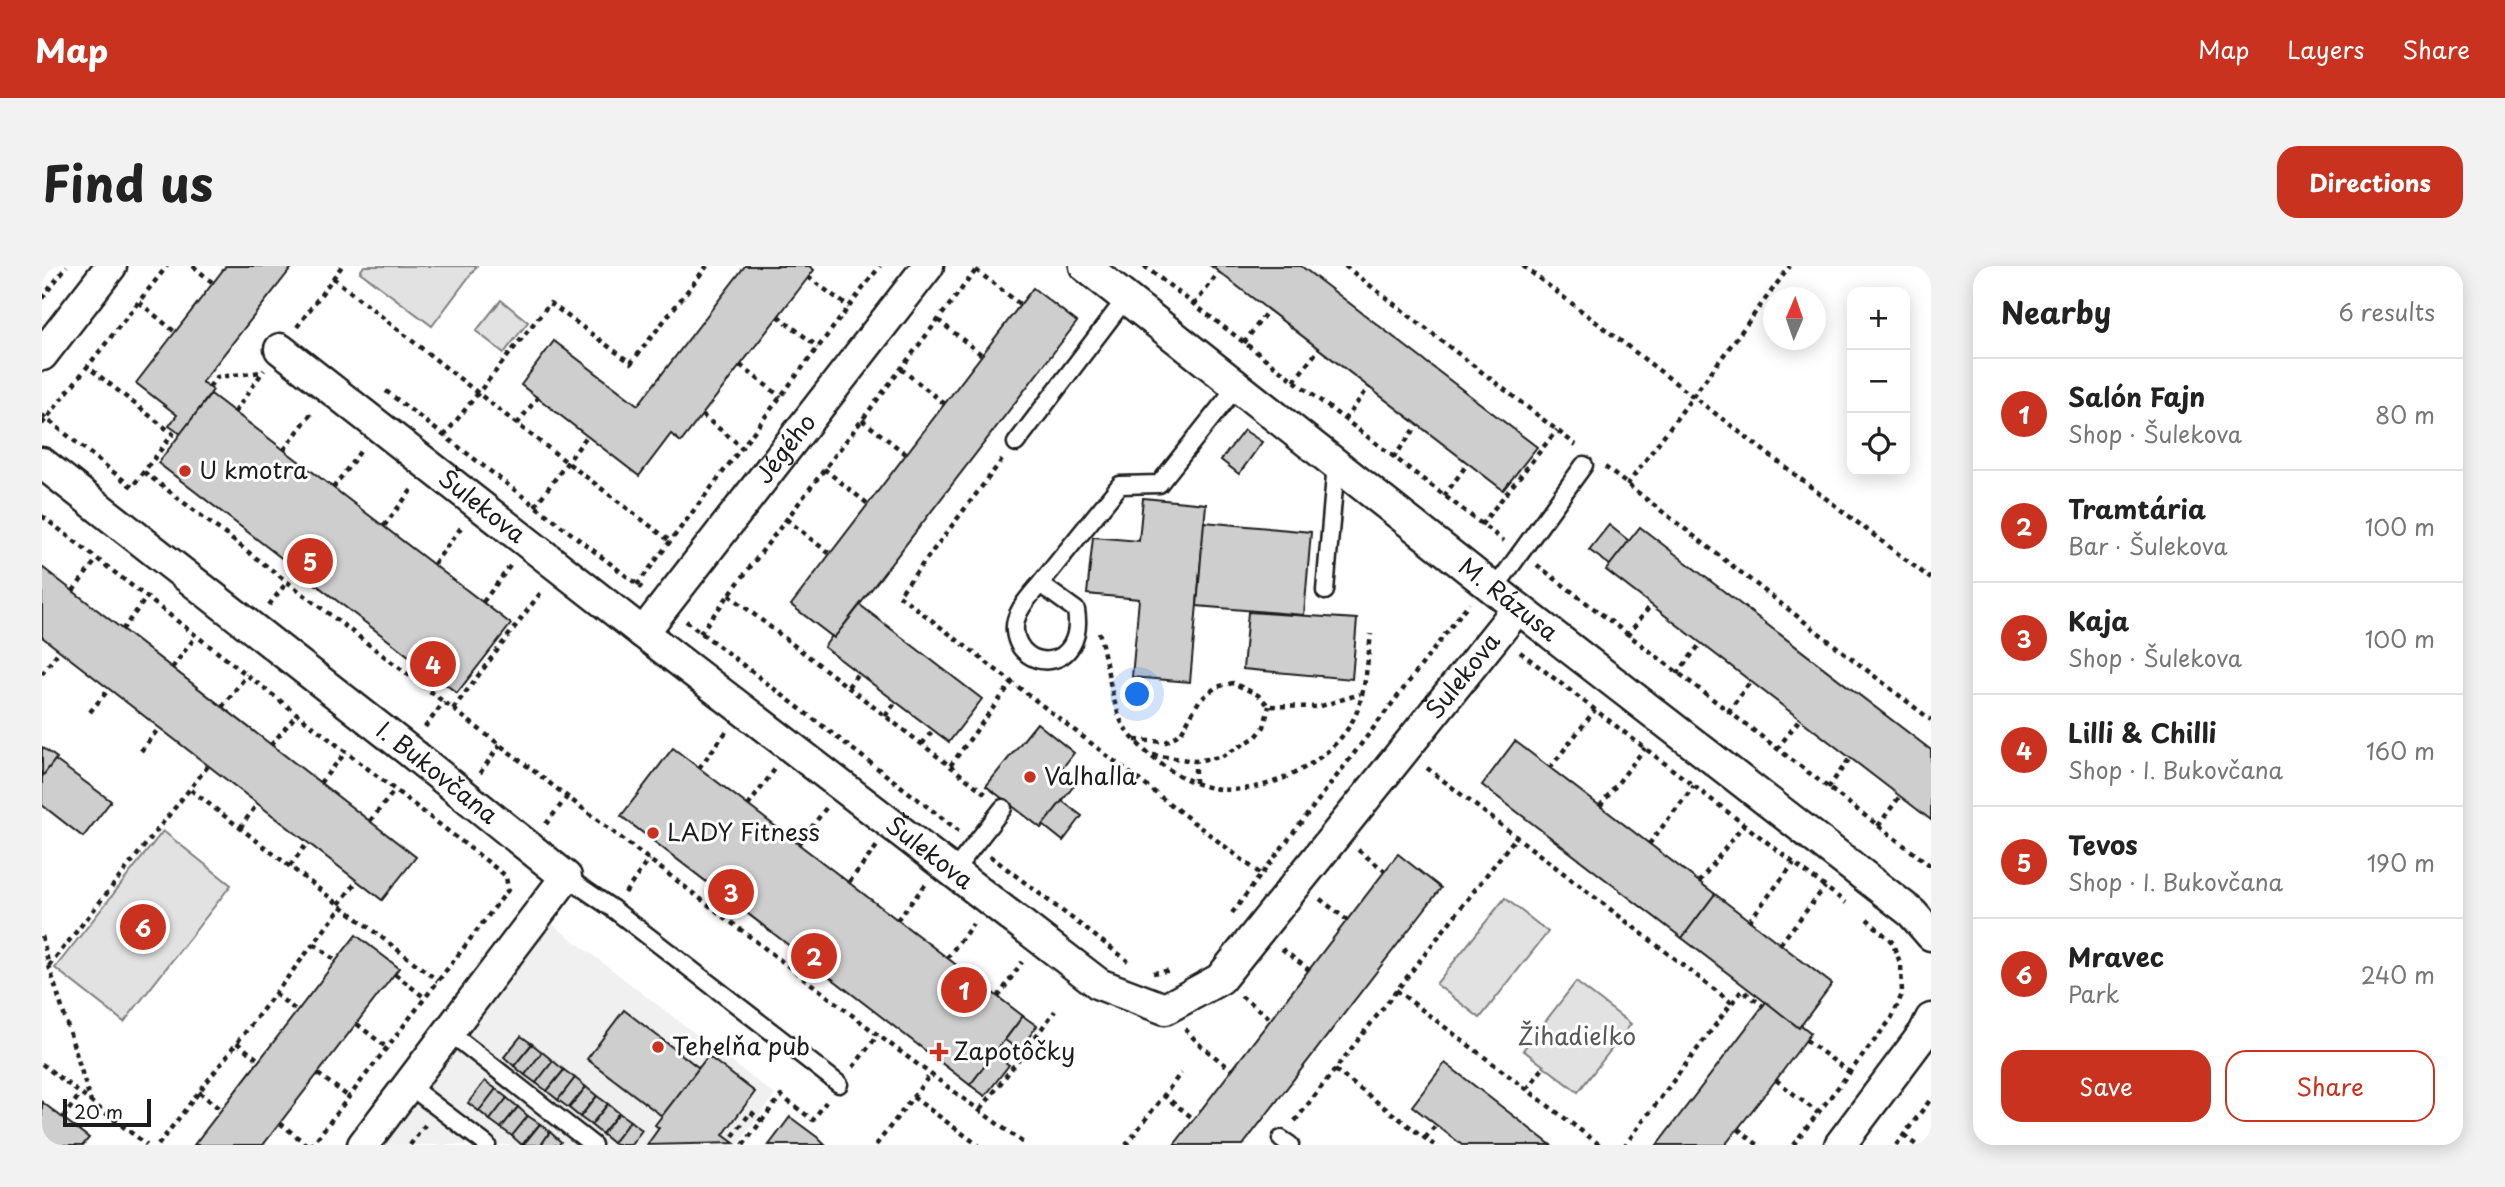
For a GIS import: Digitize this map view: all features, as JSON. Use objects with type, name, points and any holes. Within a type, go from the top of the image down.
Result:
[{"type":"street","points":[[42,355],[111,266]]},
{"type":"street","name":"Jégého","points":[[643,634],[928,266]]},
{"type":"street","name":"M. Rázusa","points":[[1085,266],[1518,608],[1912,913],[1931,935]]},
{"type":"street","name":"Šulekova","points":[[271,360],[616,612],[941,877],[1099,984],[1165,1009],[1220,979],[1518,608]]},
{"type":"street","name":"I. Bukovčana","points":[[42,463],[566,877]]},
{"type":"street","points":[[363,1145],[566,877]]},
{"type":"street","points":[[1840,1145],[1924,1033],[1931,1019]]},
{"type":"lane","points":[[1016,443],[1126,299]]},
{"type":"lane","points":[[1041,584],[1076,610],[1078,626],[1074,645],[1058,659],[1036,660],[1021,649],[1014,629],[1022,606],[1120,485],[1159,484],[1237,386]]},
{"type":"lane","points":[[1495,588],[1590,463]]},
{"type":"lane","points":[[1325,591],[1336,464]]},
{"type":"lane","points":[[941,877],[1003,807]]},
{"type":"lane","points":[[566,877],[613,909],[839,1084]]},
{"type":"lane","points":[[449,1032],[593,1145]]},
{"type":"lane","points":[[408,1085],[487,1145]]},
{"type":"path","points":[[42,298],[67,266]]},
{"type":"path","points":[[42,425],[44,417],[88,367],[167,266]]},
{"type":"path","points":[[193,266],[214,283]]},
{"type":"path","points":[[234,412],[342,266]]},
{"type":"path","points":[[444,436],[550,303],[631,363],[707,266]]},
{"type":"path","points":[[616,612],[880,266]]},
{"type":"path","points":[[1345,266],[1577,446]]},
{"type":"path","points":[[1523,266],[1931,579]]},
{"type":"path","points":[[1627,485],[1790,266]]},
{"type":"path","points":[[678,661],[978,268],[1020,305]]},
{"type":"path","points":[[1194,305],[1219,272]]},
{"type":"path","points":[[808,277],[849,307]]},
{"type":"path","points":[[333,278],[670,541]]},
{"type":"path","points":[[139,302],[175,332]]},
{"type":"path","points":[[1244,343],[1268,310]]},
{"type":"path","points":[[778,316],[818,347]]},
{"type":"path","points":[[938,320],[982,355]]},
{"type":"path","points":[[1294,381],[1319,349]]},
{"type":"path","points":[[209,387],[217,377],[271,360]]},
{"type":"path","points":[[740,365],[781,397]]},
{"type":"path","points":[[44,417],[132,487],[174,432],[88,367]]},
{"type":"path","points":[[901,369],[944,404]]},
{"type":"path","points":[[1344,420],[1369,387]]},
{"type":"path","points":[[517,424],[537,397]]},
{"type":"path","points":[[284,450],[314,411]]},
{"type":"path","points":[[702,415],[743,447]]},
{"type":"path","points":[[862,420],[906,454]]},
{"type":"path","points":[[1393,458],[1418,425]]},
{"type":"path","points":[[1481,525],[1557,430]]},
{"type":"path","points":[[535,506],[587,436]]},
{"type":"path","points":[[333,488],[363,448]]},
{"type":"path","points":[[1444,496],[1468,463]]},
{"type":"path","points":[[1590,463],[1627,485],[1931,720]]},
{"type":"path","points":[[824,469],[868,504]]},
{"type":"path","points":[[144,472],[930,1075],[981,1109],[1026,1145]]},
{"type":"path","points":[[384,526],[414,487]]},
{"type":"path","points":[[42,516],[506,876],[508,890],[312,1145]]},
{"type":"path","points":[[786,519],[830,554]]},
{"type":"path","points":[[42,529],[48,521]]},
{"type":"path","points":[[434,564],[463,525]]},
{"type":"path","points":[[73,591],[97,559]]},
{"type":"path","points":[[483,602],[513,563]]},
{"type":"path","points":[[276,597],[287,582]]},
{"type":"path","points":[[453,709],[545,587]]},
{"type":"path","points":[[729,595],[1003,807]]},
{"type":"path","points":[[122,630],[147,597]]},
{"type":"path","points":[[1627,636],[1651,605]]},
{"type":"path","points":[[1076,610],[1098,624],[1122,724],[1164,767],[1195,783],[1219,789],[1269,784],[1293,775],[1336,743],[1355,717],[1371,634]]},
{"type":"path","points":[[172,668],[196,636]]},
{"type":"path","points":[[1677,674],[1701,643]]},
{"type":"path","points":[[42,674],[60,651]]},
{"type":"path","points":[[1520,652],[1852,907]]},
{"type":"path","points":[[848,687],[858,673]]},
{"type":"path","points":[[222,707],[247,675]]},
{"type":"path","points":[[950,766],[1013,681]]},
{"type":"path","points":[[1728,712],[1751,681]]},
{"type":"path","points":[[1135,740],[1166,742],[1181,733],[1199,701],[1216,687],[1233,683],[1258,695],[1269,706],[1318,707],[1360,694]]},
{"type":"path","points":[[90,712],[109,689]]},
{"type":"path","points":[[432,718],[444,702]]},
{"type":"path","points":[[886,716],[896,702]]},
{"type":"path","points":[[1151,755],[1195,761],[1221,757],[1256,737],[1264,727],[1269,706]]},
{"type":"path","points":[[1550,768],[1595,710]]},
{"type":"path","points":[[271,745],[297,714]]},
{"type":"path","points":[[1777,750],[1800,719]]},
{"type":"path","points":[[141,751],[159,728]]},
{"type":"path","points":[[699,768],[729,728]]},
{"type":"path","points":[[922,744],[933,730]]},
{"type":"path","points":[[1600,806],[1645,748]]},
{"type":"path","points":[[1404,751],[1732,1003]]},
{"type":"path","points":[[320,783],[346,752]]},
{"type":"path","points":[[1827,788],[1850,758]]},
{"type":"path","points":[[1195,761],[1195,783]]},
{"type":"path","points":[[748,806],[778,765]]},
{"type":"path","points":[[49,966],[208,766]]},
{"type":"path","points":[[1649,844],[1694,786]]},
{"type":"path","points":[[191,790],[438,981]]},
{"type":"path","points":[[370,821],[395,790]]},
{"type":"path","points":[[1878,826],[1900,796]]},
{"type":"path","points":[[240,828],[257,804]]},
{"type":"path","points":[[799,844],[829,805]]},
{"type":"path","points":[[1699,882],[1744,824]]},
{"type":"path","points":[[1285,1142],[1335,1069],[1516,836]]},
{"type":"path","points":[[290,866],[308,842]]},
{"type":"path","points":[[849,882],[879,843]]},
{"type":"path","points":[[1354,847],[1385,871]]},
{"type":"path","points":[[613,909],[649,859]]},
{"type":"path","points":[[1749,920],[1794,863]]},
{"type":"path","points":[[897,920],[941,877]]},
{"type":"path","points":[[161,1144],[314,944],[357,881]]},
{"type":"path","points":[[1780,944],[1825,887]]},
{"type":"path","points":[[1316,896],[1347,920]]},
{"type":"path","points":[[1793,1145],[1892,1018],[1902,994],[1901,965],[1892,942],[1861,914]]},
{"type":"path","points":[[947,958],[977,918]]},
{"type":"path","points":[[42,936],[91,1102]]},
{"type":"path","points":[[314,944],[336,961]]},
{"type":"path","points":[[1278,946],[1309,970]]},
{"type":"path","points":[[998,997],[1027,956]]},
{"type":"path","points":[[395,974],[425,998]]},
{"type":"path","points":[[1396,990],[1600,1145]]},
{"type":"path","points":[[1625,1145],[1742,990],[1763,1006]]},
{"type":"path","points":[[275,994],[297,1011]]},
{"type":"path","points":[[1240,995],[1271,1019]]},
{"type":"path","points":[[981,1109],[1055,1011]]},
{"type":"path","points":[[357,1024],[387,1048]]},
{"type":"path","points":[[743,1145],[781,1096],[813,1120],[878,1035]]},
{"type":"path","points":[[1806,1040],[1849,1072]]},
{"type":"path","points":[[237,1043],[260,1060]]},
{"type":"path","points":[[1201,1046],[1232,1070]]},
{"type":"path","points":[[42,1064],[147,1145]]},
{"type":"path","points":[[1527,1089],[1544,1067]]},
{"type":"path","points":[[1335,1069],[1434,1145]]},
{"type":"path","points":[[1125,1145],[1181,1073]]},
{"type":"path","points":[[318,1074],[349,1097]]},
{"type":"path","points":[[876,1145],[930,1075]]},
{"type":"path","points":[[1776,1080],[1818,1113]]},
{"type":"path","points":[[199,1092],[221,1110]]},
{"type":"path","points":[[63,1118],[80,1094]]},
{"type":"path","points":[[1163,1095],[1194,1119]]},
{"type":"path","points":[[913,1097],[978,1145]]},
{"type":"path","points":[[1896,1145],[1931,1100]]},
{"type":"path","points":[[733,1136],[751,1112],[762,1121]]},
{"type":"path","points":[[280,1123],[307,1145]]},
{"type":"path","points":[[1425,1138],[1436,1125]]},
{"type":"path","points":[[1738,1129],[1758,1145]]},
{"type":"path","points":[[1904,1135],[1916,1145]]},
{"type":"shaded area","points":[[547,920],[775,1095],[738,1145],[374,1145]]},
{"type":"green space","points":[[364,266],[477,266],[432,326],[360,272]]},
{"type":"green space","points":[[501,300],[528,322],[504,353],[476,331]]},
{"type":"green space","points":[[163,831],[231,885],[124,1022],[55,968]]},
{"type":"green space","points":[[1505,898],[1548,932],[1480,1018],[1436,984]]},
{"type":"green space","name":"Žihadielko","points":[[1576,982],[1631,1024],[1578,1092],[1523,1050]]},
{"type":"building","points":[[226,266],[293,266],[202,382],[213,390],[181,434],[169,426],[177,415],[136,383]]},
{"type":"building","points":[[745,266],[809,266],[814,270],[681,442],[671,434],[639,476],[521,385],[554,341],[638,405]]},
{"type":"building","points":[[1211,266],[1301,266],[1537,447],[1503,490]]},
{"type":"building","points":[[1033,288],[1077,322],[834,638],[791,605]]},
{"type":"building","points":[[211,394],[511,624],[457,693],[158,463]]},
{"type":"building","points":[[1244,430],[1262,442],[1239,474],[1221,460]]},
{"type":"building","points":[[1143,498],[1206,504],[1190,682],[1132,677],[1139,599],[1087,594],[1093,537],[1139,541]]},
{"type":"building","points":[[1204,522],[1311,532],[1304,615],[1197,606]]},
{"type":"building","points":[[1609,525],[1629,541],[1610,565],[1589,550]]},
{"type":"building","points":[[1640,527],[1931,750],[1931,820],[1606,570]]},
{"type":"building","points":[[42,567],[416,857],[382,900],[42,637]]},
{"type":"building","points":[[860,605],[982,699],[949,742],[824,647]]},
{"type":"building","points":[[1248,612],[1357,619],[1352,679],[1243,669]]},
{"type":"building","name":"Valhalla","points":[[1037,723],[1074,753],[1060,771],[1076,783],[1041,828],[986,786]]},
{"type":"building","points":[[1515,741],[1715,894],[1682,938],[1482,785]]},
{"type":"building","points":[[42,747],[57,758],[42,777]]},
{"type":"building","points":[[673,748],[1023,1016],[970,1085],[621,816]]},
{"type":"building","points":[[55,760],[111,801],[83,837],[42,805],[42,777]]},
{"type":"building","points":[[1062,801],[1082,816],[1063,841],[1043,825]]},
{"type":"building","points":[[1398,854],[1441,888],[1243,1145],[1174,1145]]},
{"type":"building","points":[[1715,894],[1832,984],[1799,1028],[1682,938]]},
{"type":"building","points":[[356,935],[399,968],[263,1145],[194,1145]]},
{"type":"building","points":[[1766,1002],[1799,1028],[1801,1025],[1811,1033],[1776,1080],[1725,1145],[1657,1145]]},
{"type":"building","points":[[624,1010],[699,1068],[662,1116],[587,1059]]},
{"type":"building","points":[[1023,1016],[1037,1026],[1019,1050],[1005,1040]]},
{"type":"building","points":[[521,1036],[532,1044],[514,1066],[504,1057]]},
{"type":"building","points":[[532,1044],[542,1052],[525,1075],[514,1066]]},
{"type":"building","points":[[542,1052],[553,1061],[536,1083],[525,1075]]},
{"type":"building","points":[[994,1054],[1009,1065],[985,1096],[970,1085]]},
{"type":"building","points":[[708,1056],[755,1092],[723,1135],[734,1143],[647,1145],[659,1128],[655,1125]]},
{"type":"building","points":[[553,1061],[564,1070],[547,1091],[536,1083]]},
{"type":"building","points":[[1445,1063],[1551,1145],[1462,1145],[1412,1106]]},
{"type":"building","points":[[564,1070],[575,1078],[558,1100],[547,1091]]},
{"type":"building","points":[[575,1078],[586,1087],[569,1108],[558,1100]]},
{"type":"building","points":[[485,1081],[496,1089],[479,1111],[468,1103]]},
{"type":"building","points":[[586,1087],[597,1096],[580,1117],[569,1108]]},
{"type":"building","points":[[496,1089],[507,1098],[490,1120],[479,1111]]},
{"type":"building","points":[[597,1096],[608,1104],[591,1125],[580,1117]]},
{"type":"building","points":[[507,1098],[518,1107],[501,1128],[490,1120]]},
{"type":"building","points":[[42,1102],[89,1138],[83,1145],[42,1145]]},
{"type":"building","points":[[608,1104],[619,1113],[602,1134],[591,1125]]},
{"type":"building","points":[[518,1107],[528,1116],[512,1136],[501,1128]]},
{"type":"building","points":[[619,1113],[630,1121],[613,1143],[602,1134]]},
{"type":"building","points":[[528,1116],[540,1124],[522,1145],[512,1136]]},
{"type":"building","points":[[790,1117],[817,1137],[825,1145],[769,1145]]},
{"type":"building","points":[[630,1121],[642,1130],[631,1145],[613,1143]]},
{"type":"building","points":[[540,1124],[550,1132],[541,1145],[523,1145]]},
{"type":"building","points":[[550,1132],[561,1142],[559,1145],[541,1145]]},
{"type":"place","name":"U kmotra","points":[[185,471]]},
{"type":"place","name":"Tevos","points":[[310,561]]},
{"type":"place","name":"Lilli & Chilli","points":[[433,664]]},
{"type":"place","name":"Valhalla","points":[[1030,777]]},
{"type":"place","name":"LADY Fitness","points":[[653,833]]},
{"type":"place","name":"Kaja","points":[[731,892]]},
{"type":"place","name":"Mravec","points":[[143,927]]},
{"type":"place","name":"Tramtária","points":[[814,956]]},
{"type":"place","name":"Salón Fajn","points":[[964,990]]},
{"type":"place","name":"Tehelňa pub","points":[[658,1047]]},
{"type":"place","name":"Zapotôčky","points":[[939,1052]]}]
